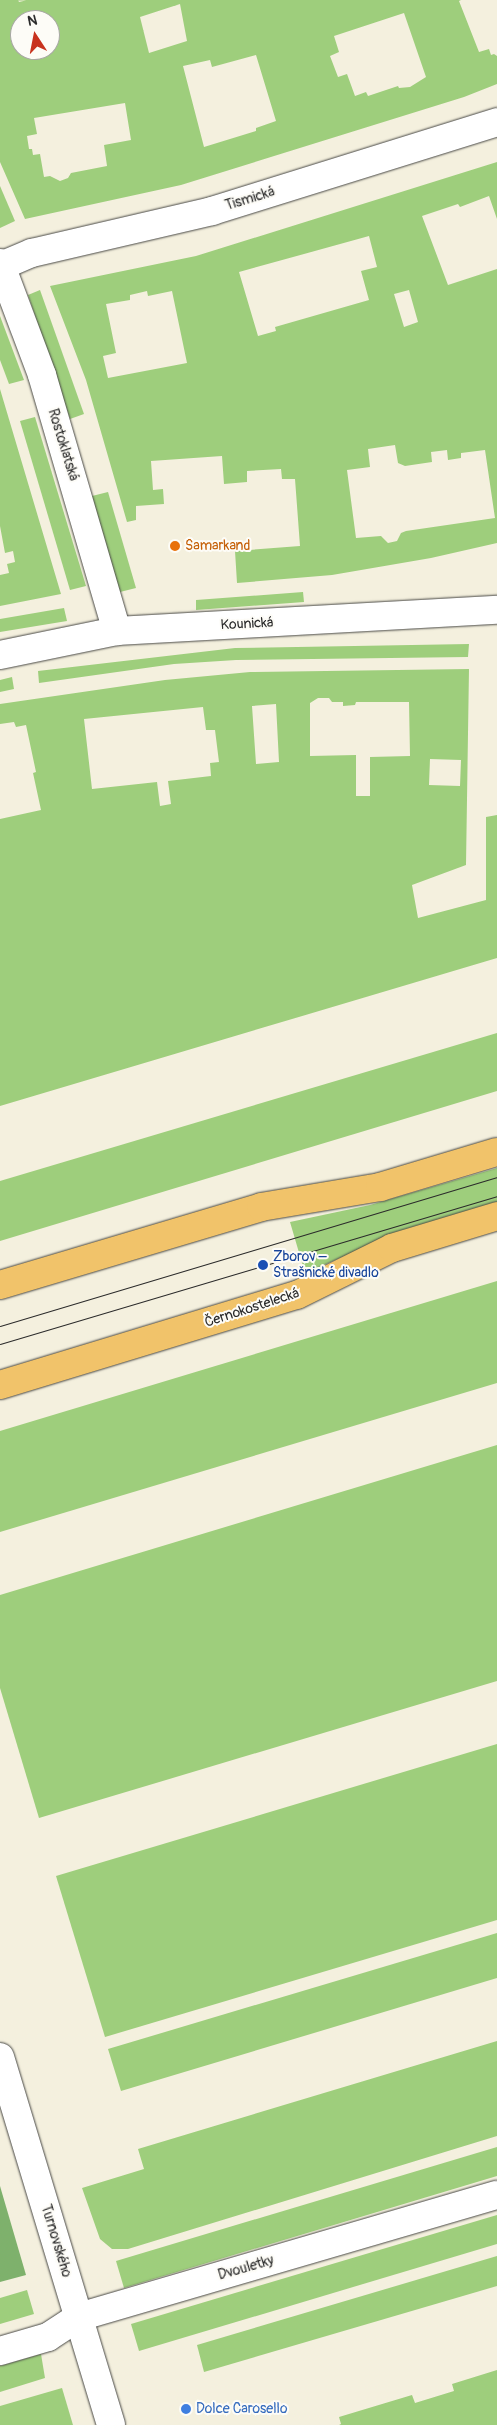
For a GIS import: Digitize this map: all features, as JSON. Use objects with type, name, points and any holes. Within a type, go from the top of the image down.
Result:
[{"type":"main road","points":[[0,1285],[260,1207],[380,1187],[497,1152]]},
{"type":"main road","name":"Černokostelecká","points":[[0,1385],[297,1295],[392,1248],[497,1216]]},
{"type":"street","name":"Tismická","points":[[1,264],[32,253],[212,211],[497,122]]},
{"type":"street","name":"Rostoklatská","points":[[1,264],[42,375],[117,631]]},
{"type":"street","name":"Kounická","points":[[0,655],[117,631],[497,610]]},
{"type":"street","name":"Turnovského","points":[[0,2056],[111,2425]]},
{"type":"street","name":"Dvouletky","points":[[0,2351],[48,2337],[79,2317],[497,2195]]},
{"type":"green space","points":[[0,0],[18,0],[19,2],[28,0],[461,0],[459,1],[479,52],[489,49],[491,55],[497,56],[497,84],[464,97],[181,185],[25,219],[0,162]],"holes":[[[180,4],[187,41],[149,53],[140,17]],[[404,13],[426,77],[410,87],[399,88],[398,86],[368,96],[366,92],[355,96],[347,74],[338,77],[330,56],[339,52],[334,36]],[[256,55],[276,121],[256,128],[256,131],[204,147],[183,66],[210,60],[212,67]],[[125,103],[131,140],[104,145],[107,166],[71,173],[68,178],[60,181],[50,176],[44,177],[40,154],[33,155],[32,149],[29,149],[27,136],[37,134],[34,118]]]},
{"type":"green space","points":[[497,162],[497,219],[489,196],[460,207],[458,204],[422,216],[448,285],[497,269],[497,543],[431,558],[332,575],[237,583],[235,551],[300,546],[295,479],[282,479],[281,469],[247,471],[247,482],[224,484],[222,456],[151,461],[153,490],[163,489],[164,504],[136,506],[136,520],[127,522],[86,380],[50,286],[196,256]],"holes":[[[369,236],[377,267],[361,271],[369,300],[275,327],[276,331],[258,336],[239,272]],[[409,290],[418,322],[404,327],[394,294]],[[147,291],[148,296],[172,291],[187,363],[108,378],[103,356],[116,353],[106,304],[130,300],[130,295]],[[395,445],[398,463],[405,466],[432,462],[431,452],[447,450],[448,460],[461,458],[461,453],[485,450],[495,518],[406,531],[401,533],[397,541],[388,543],[381,536],[356,538],[347,470],[370,467],[368,449]]]},
{"type":"green space","points":[[0,186],[15,221],[0,228]]},
{"type":"green space","points":[[40,290],[84,414],[70,419],[28,295]]},
{"type":"green space","points":[[0,316],[24,380],[9,384],[0,360]]},
{"type":"green space","points":[[0,389],[61,594],[0,606],[0,575],[9,573],[7,564],[15,562],[13,551],[5,553],[0,526]]},
{"type":"green space","points":[[35,417],[86,586],[70,590],[20,421]]},
{"type":"green space","points":[[108,492],[136,588],[120,592],[92,496]]},
{"type":"green space","points":[[303,592],[304,602],[196,610],[196,600]]},
{"type":"green space","points":[[64,608],[67,621],[0,632],[0,619]]},
{"type":"green space","points":[[469,644],[468,657],[236,660],[174,664],[39,683],[38,671],[235,648]]},
{"type":"green space","points":[[469,669],[466,865],[412,885],[418,918],[486,900],[486,817],[497,815],[497,958],[0,1106],[0,819],[41,810],[33,773],[36,772],[26,725],[16,727],[14,722],[0,724],[0,704],[165,680],[250,672]],"holes":[[[318,698],[329,698],[332,702],[343,702],[343,706],[355,705],[356,702],[409,702],[410,756],[370,757],[370,796],[356,796],[356,755],[310,756],[310,703]],[[276,704],[279,762],[256,764],[252,706]],[[203,707],[206,730],[215,730],[219,762],[210,763],[211,776],[168,781],[171,804],[160,806],[157,782],[92,789],[84,719]],[[430,759],[461,760],[460,786],[429,785]]]},
{"type":"green space","points":[[12,677],[14,689],[0,692],[0,680]]},
{"type":"green space","points":[[497,1033],[497,1091],[0,1241],[0,1181]]},
{"type":"green space","points":[[497,1168],[497,1205],[382,1240],[305,1273],[290,1222],[370,1205]]},
{"type":"green space","points":[[497,1281],[497,1383],[0,1532],[0,1431]]},
{"type":"green space","points":[[497,1445],[497,1681],[39,1818],[0,1688],[0,1595]]},
{"type":"green space","points":[[497,1744],[497,1920],[105,2037],[56,1876]]},
{"type":"green space","points":[[497,1933],[497,1978],[121,2091],[108,2049]]},
{"type":"green space","points":[[497,2041],[497,2136],[128,2249],[112,2249],[100,2239],[82,2188],[144,2169],[138,2149]]},
{"type":"green space","points":[[497,2147],[497,2176],[124,2288],[116,2261]]},
{"type":"green space","points":[[0,2186],[26,2275],[0,2282]]},
{"type":"green space","points":[[497,2215],[497,2244],[139,2351],[131,2324]]},
{"type":"green space","points":[[497,2256],[497,2286],[204,2372],[197,2345]]},
{"type":"green space","points":[[27,2290],[34,2314],[0,2324],[0,2298]]},
{"type":"green space","points":[[41,2354],[45,2378],[0,2392],[0,2366]]},
{"type":"green space","points":[[497,2370],[497,2425],[339,2425],[341,2424],[339,2417],[412,2395],[415,2403],[454,2391],[452,2384]]},
{"type":"green space","points":[[62,2388],[73,2425],[0,2425],[0,2406]]},
{"type":"tram line","points":[[0,1326],[497,1177]]},
{"type":"tram line","points":[[0,1344],[497,1196]]},
{"type":"place","name":"Samarkand","points":[[175,546]]},
{"type":"place","name":"Zborov – Strašnické divadlo","points":[[263,1265]]},
{"type":"place","name":"Dolce Carosello","points":[[186,2409]]}]
